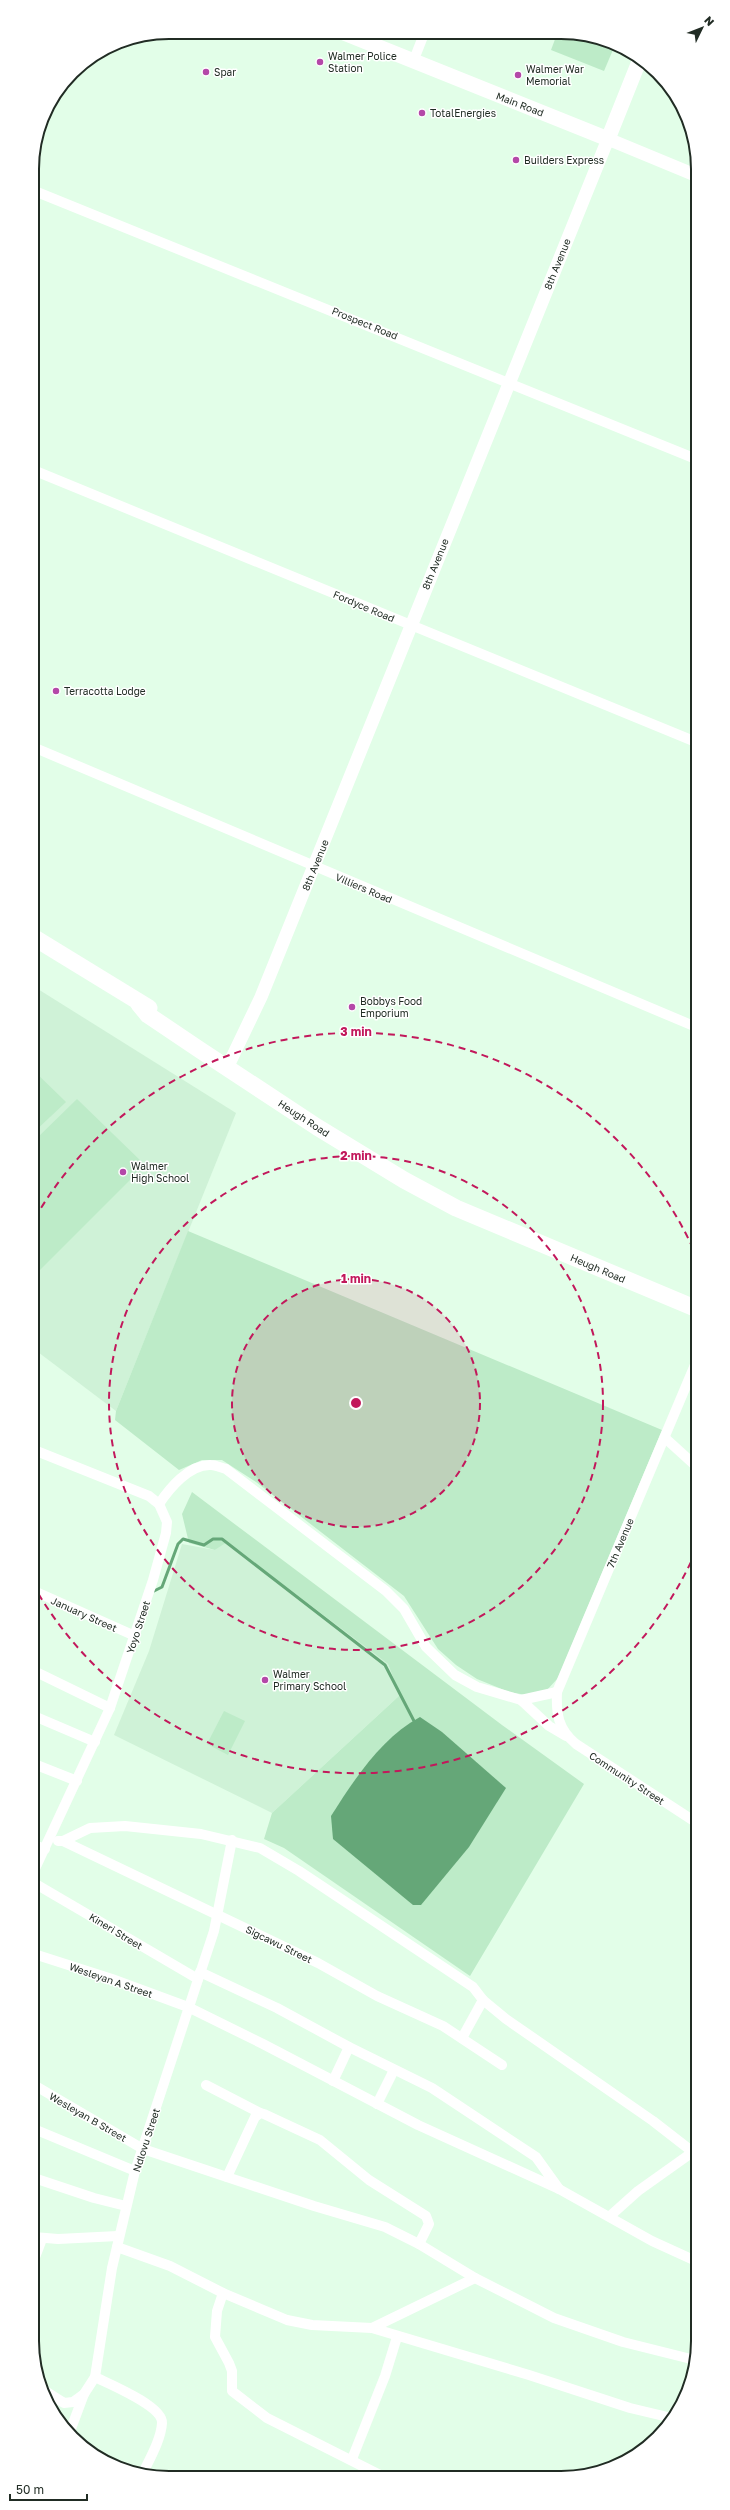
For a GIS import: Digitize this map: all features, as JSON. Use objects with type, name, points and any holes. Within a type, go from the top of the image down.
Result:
[{"type":"main road","name":"Main Road","points":[[358,39],[608,139]]},
{"type":"main road","name":"8th Avenue","points":[[608,139],[638,64]]},
{"type":"main road","name":"Heugh Road","points":[[39,941],[139,1004],[148,1014],[479,1216],[691,1306]]},
{"type":"street","points":[[413,62],[422,39]]},
{"type":"street","name":"Main Road","points":[[608,139],[691,173]]},
{"type":"street","name":"8th Avenue","points":[[229,1064],[247,1029],[314,866],[508,382],[608,139]]},
{"type":"street","name":"Prospect Road","points":[[39,193],[691,457]]},
{"type":"street","name":"Fordyce Road","points":[[39,472],[691,740]]},
{"type":"street","name":"Villiers Road","points":[[39,750],[691,1025]]},
{"type":"street","name":"7th Avenue","points":[[564,1732],[557,1716],[557,1692],[691,1375]]},
{"type":"street","points":[[665,1438],[691,1462]]},
{"type":"street","points":[[39,1452],[138,1490],[159,1504],[167,1492],[193,1469],[210,1465],[226,1469],[386,1591],[404,1609],[426,1647],[454,1675],[483,1689],[521,1700],[557,1692]]},
{"type":"street","name":"Yoyo Street","points":[[39,1861],[110,1708],[135,1636],[166,1533],[165,1515],[159,1504]]},
{"type":"street","name":"January Street","points":[[39,1593],[135,1636]]},
{"type":"street","points":[[39,1673],[110,1708]]},
{"type":"street","name":"Community Street","points":[[521,1700],[549,1726],[564,1732],[691,1817]]},
{"type":"street","points":[[39,1718],[95,1742]]},
{"type":"street","points":[[39,1766],[77,1781]]},
{"type":"street","points":[[63,1841],[90,1828],[125,1826],[201,1834],[232,1840],[260,1848],[299,1871],[473,1987],[483,2000],[506,2019],[691,2148]]},
{"type":"street","name":"Ndlovu Street","points":[[72,2427],[84,2394],[95,2377],[118,2236],[135,2171],[199,1975],[217,1914],[232,1840]]},
{"type":"street","name":"Sigcawu Street","points":[[46,1846],[63,1841],[217,1914],[318,1963],[377,1996],[443,2026],[502,2065]]},
{"type":"street","points":[[39,1845],[46,1846]]},
{"type":"street","name":"Kineri Street","points":[[39,1886],[199,1975],[277,2008],[349,2047],[432,2088],[536,2157],[559,2189]]},
{"type":"street","name":"Wesleyan A Street","points":[[39,1956],[112,1979],[188,2007],[263,2044],[377,2104],[559,2189],[610,2216],[652,2241],[691,2259]]},
{"type":"street","points":[[462,2038],[483,2000]]},
{"type":"street","points":[[333,2082],[349,2047]]},
{"type":"street","points":[[377,2104],[394,2070]]},
{"type":"street","points":[[206,2086],[260,2113],[320,2140],[369,2180],[426,2216],[429,2224],[419,2244]]},
{"type":"street","name":"Wesleyan B Street","points":[[39,2088],[142,2149],[314,2206],[385,2227],[419,2244],[475,2278],[575,2327],[624,2342],[689,2359]]},
{"type":"street","points":[[227,2177],[255,2117],[260,2113]]},
{"type":"street","points":[[39,2131],[135,2171]]},
{"type":"street","points":[[610,2216],[638,2191],[691,2155]]},
{"type":"street","points":[[39,2180],[87,2196],[126,2206]]},
{"type":"street","points":[[39,2238],[118,2236]]},
{"type":"street","points":[[117,2248],[170,2266],[223,2293],[287,2320],[312,2325],[372,2328],[397,2337],[529,2375],[630,2408],[666,2417]]},
{"type":"street","points":[[372,2328],[475,2278]]},
{"type":"street","points":[[223,2293],[217,2311],[214,2332],[232,2371],[232,2391],[267,2418],[352,2459],[373,2471]]},
{"type":"street","points":[[352,2459],[385,2376],[397,2337]]},
{"type":"street","points":[[95,2377],[151,2407],[161,2415],[162,2422],[159,2435],[145,2468]]},
{"type":"street","points":[[51,2394],[64,2403],[73,2402],[84,2394]]},
{"type":"shaded area","points":[[555,39],[578,40],[613,50],[604,71],[551,50]]},
{"type":"shaded area","name":"Walmer High School","points":[[39,990],[236,1113],[116,1411],[39,1353]]},
{"type":"shaded area","points":[[39,1076],[66,1102],[39,1127]]},
{"type":"shaded area","points":[[77,1099],[145,1165],[39,1271],[39,1136]]},
{"type":"shaded area","points":[[188,1231],[662,1430],[558,1678],[547,1690],[532,1696],[509,1692],[477,1679],[456,1665],[438,1649],[404,1596],[256,1482],[222,1460],[202,1460],[179,1470],[115,1420],[116,1411]]},
{"type":"shaded area","points":[[192,1492],[502,1725],[584,1784],[470,1976],[284,1848],[264,1839],[272,1813],[400,1695],[388,1664],[227,1542],[215,1550],[189,1543],[182,1514]]},
{"type":"shaded area","name":"Walmer Primary School","points":[[227,1541],[388,1664],[400,1695],[272,1813],[114,1735],[149,1651],[182,1544],[215,1550]]},
{"type":"shaded area","points":[[224,1711],[245,1721],[228,1755],[207,1744]]},
{"type":"shaded area","points":[[420,1717],[442,1732],[506,1788],[469,1847],[421,1905],[413,1905],[333,1839],[331,1816],[359,1774],[381,1748],[393,1736]]},
{"type":"waterway","points":[[154,1591],[162,1587],[178,1544],[183,1539],[204,1545],[213,1539],[222,1539],[385,1665],[414,1721]]},
{"type":"place","name":"Walmer Police Station","points":[[320,62]]},
{"type":"place","name":"Spar","points":[[206,72]]},
{"type":"place","name":"Walmer War Memorial","points":[[518,75]]},
{"type":"place","name":"TotalEnergies","points":[[422,113]]},
{"type":"place","name":"Builders Express","points":[[516,160]]},
{"type":"place","name":"Terracotta Lodge","points":[[56,691]]},
{"type":"place","name":"Bobbys Food Emporium","points":[[352,1007]]},
{"type":"place","name":"Walmer High School","points":[[123,1172]]},
{"type":"place","name":"Walmer Primary School","points":[[265,1680]]}]
